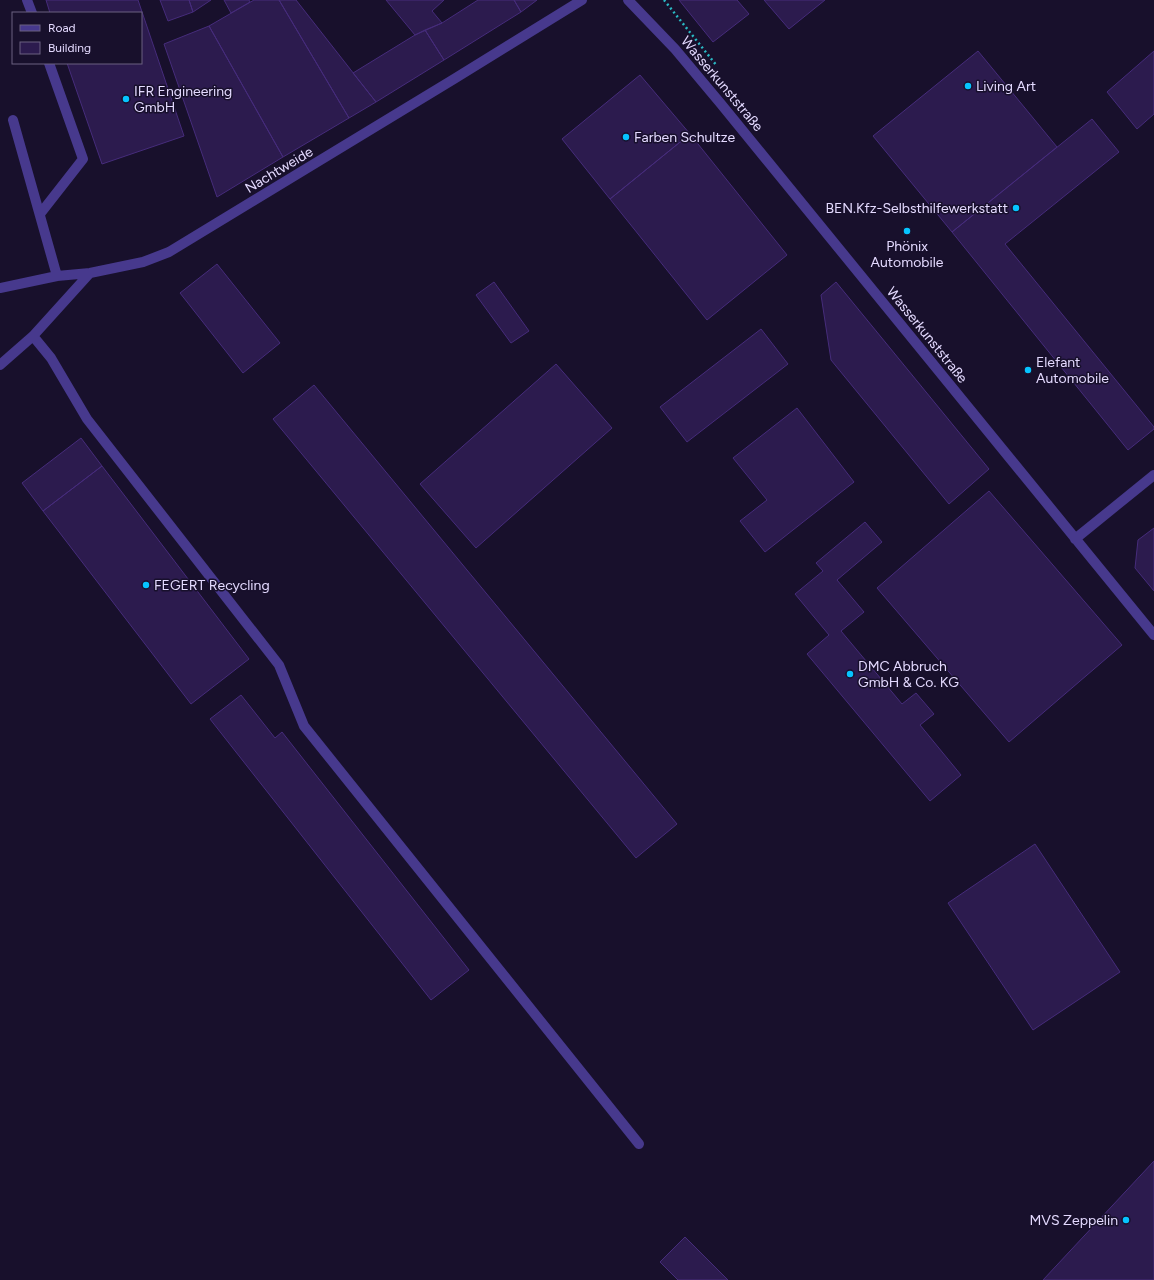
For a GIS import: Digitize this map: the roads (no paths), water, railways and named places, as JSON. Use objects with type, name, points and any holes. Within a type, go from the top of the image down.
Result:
[{"type":"street","points":[[27,0],[32,12]]},
{"type":"street","name":"Nachtweide","points":[[0,288],[57,276],[90,272],[143,262],[169,252],[582,0]]},
{"type":"street","name":"Wasserkunststraße","points":[[628,0],[675,49],[721,104],[1154,635]]},
{"type":"street","points":[[40,214],[83,159],[49,64]]},
{"type":"street","points":[[13,120],[57,276]]},
{"type":"street","points":[[0,365],[33,336],[90,272]]},
{"type":"street","points":[[33,336],[51,358],[87,419],[279,665],[304,726],[639,1144]]},
{"type":"street","points":[[1075,539],[1154,475]]},
{"type":"place","name":"Living Art","points":[[968,86]]},
{"type":"place","name":"IFR Engineering GmbH","points":[[126,99]]},
{"type":"place","name":"Farben Schultze","points":[[626,137]]},
{"type":"place","name":"BEN.Kfz-Selbsthilfewerkstatt","points":[[1016,208]]},
{"type":"place","name":"Phönix Automobile","points":[[907,231]]},
{"type":"place","name":"Elefant Automobile","points":[[1028,370]]},
{"type":"place","name":"FEGERT Recycling","points":[[146,585]]},
{"type":"place","name":"DMC Abbruch GmbH & Co. KG","points":[[850,674]]},
{"type":"place","name":"MVS Zeppelin","points":[[1126,1220]]}]
